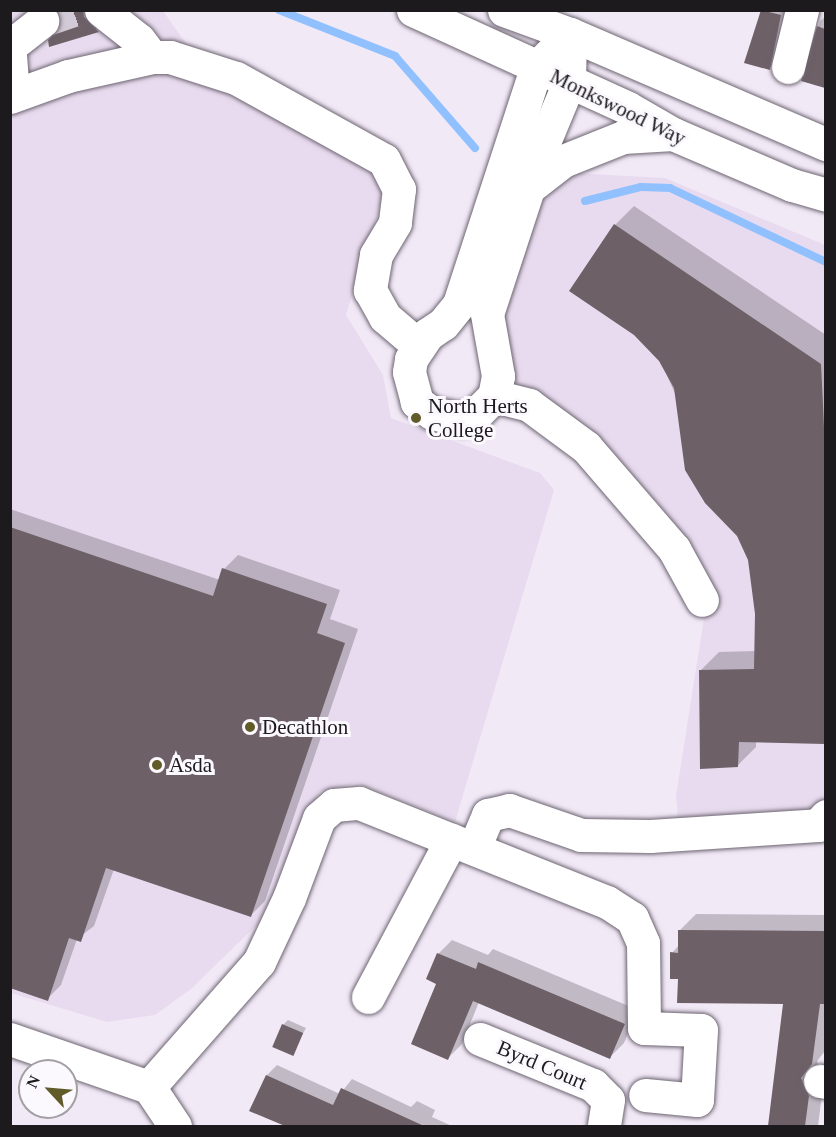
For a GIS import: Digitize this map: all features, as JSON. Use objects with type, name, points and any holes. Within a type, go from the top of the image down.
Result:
[{"type":"main road","points":[[100,10],[139,40],[152,57]]},
{"type":"main road","name":"Monkswood Way","points":[[413,10],[569,82],[673,134],[825,195]]},
{"type":"main road","points":[[504,10],[570,34],[825,144]]},
{"type":"main road","points":[[788,67],[802,10]]},
{"type":"main road","points":[[10,46],[42,21]]},
{"type":"main road","points":[[570,34],[569,82],[527,189],[487,314],[498,376],[494,396],[477,413],[462,419],[432,412],[417,402],[411,386],[411,359],[428,334],[443,324],[459,304],[536,68],[570,34]]},
{"type":"main road","points":[[10,55],[12,96],[68,76],[152,57],[197,63],[236,78],[384,160],[399,189],[395,223],[376,255],[370,290],[375,305],[385,317],[419,346]]},
{"type":"main road","points":[[527,189],[563,161],[623,137],[673,134]]},
{"type":"main road","points":[[494,396],[529,405],[586,447],[674,549],[702,600]]},
{"type":"main road","points":[[149,1087],[259,962],[289,898],[311,832],[327,810],[359,803],[607,902],[632,918],[643,943],[644,1028],[701,1030],[697,1100],[645,1095]]},
{"type":"main road","points":[[368,998],[473,848],[488,815],[509,810],[581,835],[627,836],[818,825],[825,816]]},
{"type":"main road","points":[[10,1039],[149,1087],[175,1126]]},
{"type":"main road","name":"Byrd Court","points":[[480,1039],[593,1085],[608,1100],[604,1126]]},
{"type":"shaded area","points":[[10,11],[163,11],[200,63],[375,159],[383,197],[346,315],[383,375],[391,418],[540,473],[554,490],[455,822],[356,783],[319,792],[262,920],[191,989],[155,1015],[107,1022],[11,993]]},
{"type":"shaded area","points":[[573,173],[665,178],[825,245],[825,823],[678,819],[676,796],[706,605],[674,538],[527,413],[497,324],[532,206]]},
{"type":"building","points":[[57,10],[83,10],[84,17],[99,32],[49,47],[48,40],[60,27]]},
{"type":"building","points":[[761,10],[781,15],[770,70],[744,63]]},
{"type":"building","points":[[817,26],[825,29],[825,88],[801,81]]},
{"type":"building","points":[[614,224],[821,364],[825,448],[825,744],[739,742],[738,767],[700,769],[699,670],[754,669],[755,614],[748,560],[737,536],[705,503],[685,470],[674,388],[659,361],[634,335],[569,291]]},
{"type":"building","name":"Asda","points":[[10,527],[213,596],[222,568],[327,604],[317,633],[345,643],[251,917],[106,868],[81,942],[69,938],[48,1001],[10,988]]},
{"type":"building","points":[[678,930],[825,931],[825,1004],[820,1004],[812,1064],[801,1078],[809,1096],[805,1126],[768,1126],[783,1004],[677,1003],[678,979],[670,979],[670,952],[678,953]]},
{"type":"building","points":[[437,953],[476,969],[478,962],[625,1024],[610,1059],[473,1001],[448,1060],[411,1044],[436,984],[426,979]]},
{"type":"building","points":[[282,1024],[303,1033],[293,1056],[272,1047]]},
{"type":"building","points":[[266,1075],[333,1105],[341,1088],[424,1126],[285,1126],[249,1111]]},
{"type":"waterway","points":[[279,10],[395,56],[475,148]]},
{"type":"waterway","points":[[585,201],[641,187],[670,188],[826,262]]},
{"type":"tunnel","points":[[42,21],[74,10]]},
{"type":"place","name":"North Herts College","points":[[416,418]]},
{"type":"place","name":"Decathlon","points":[[250,727]]},
{"type":"place","name":"Asda","points":[[157,765]]}]
